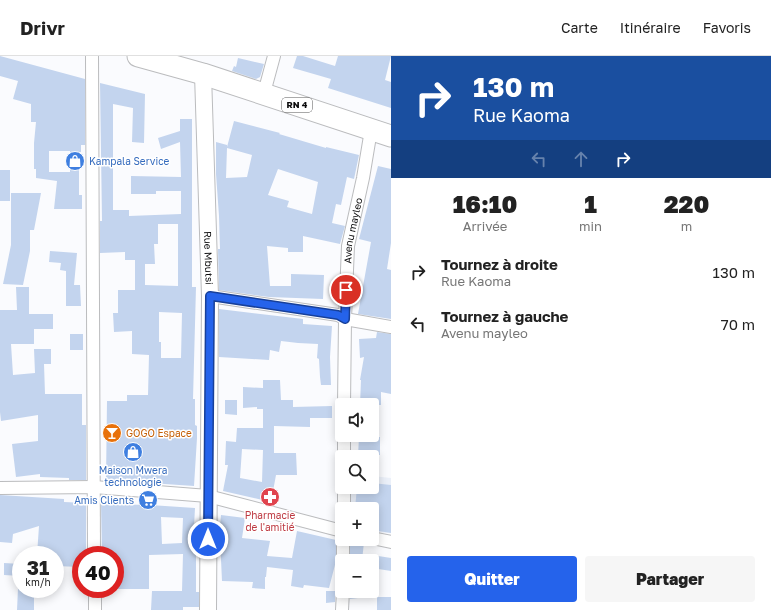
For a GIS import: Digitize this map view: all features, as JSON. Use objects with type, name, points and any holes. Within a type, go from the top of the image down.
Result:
[{"type":"highway","name":"RN 4","points":[[138,56],[264,93],[391,136]]},
{"type":"street","points":[[92,56],[94,546]]},
{"type":"street","points":[[264,93],[274,56]]},
{"type":"street","name":"Rue Mbutsi","points":[[203,74],[210,296],[208,610]]},
{"type":"street","name":"Avenu mayleo","points":[[344,398],[348,246],[363,178],[370,130]]},
{"type":"street","points":[[210,296],[338,315],[345,319],[391,327]]},
{"type":"street","points":[[0,488],[94,488],[208,496],[335,529]]},
{"type":"street","points":[[379,539],[391,542]]},
{"type":"street","points":[[95,598],[95,610]]},
{"type":"street","points":[[342,610],[343,598]]},
{"type":"shaded area","points":[[379,477],[391,478],[391,533],[379,532],[379,502],[349,502],[348,494],[379,494]]},
{"type":"building","points":[[0,56],[85,79],[85,145],[81,145],[81,152],[79,152],[79,195],[82,195],[82,209],[54,209],[57,181],[36,178],[36,169],[34,169],[36,122],[31,122],[31,104],[13,99],[18,81],[0,76]],"holes":[[[49,151],[70,151],[70,172],[49,172]]]},
{"type":"building","points":[[297,56],[303,56],[335,66],[338,56],[391,56],[385,80],[391,82],[391,108],[328,88],[331,79],[293,68]]},
{"type":"building","points":[[238,58],[264,64],[260,77],[256,79],[232,71],[234,66],[236,67]]},
{"type":"building","points":[[100,83],[145,94],[144,143],[132,142],[133,108],[113,104],[113,210],[129,210],[129,216],[181,214],[181,191],[156,191],[156,194],[131,194],[131,176],[181,177],[180,142],[161,149],[158,138],[180,131],[180,119],[192,119],[192,287],[196,287],[193,399],[195,399],[195,425],[197,426],[194,486],[106,480],[107,401],[127,401],[127,395],[148,395],[149,355],[132,354],[132,331],[114,332],[113,313],[118,313],[118,290],[135,290],[135,260],[125,260],[125,252],[100,253],[100,221],[102,221]],"holes":[[[158,224],[178,224],[178,286],[145,285],[145,264],[155,264],[154,244],[158,244]],[[159,312],[182,313],[181,358],[161,358],[161,342],[159,342]]]},
{"type":"building","points":[[234,121],[280,133],[279,134],[326,148],[359,155],[354,179],[347,177],[341,205],[336,204],[332,223],[345,226],[340,244],[303,236],[303,252],[288,252],[288,248],[267,246],[270,286],[291,286],[291,274],[324,275],[323,299],[269,297],[219,290],[218,249],[220,249],[216,142],[227,145],[227,147]],"holes":[[[227,148],[252,155],[247,177],[226,178]],[[278,169],[318,182],[312,214],[287,207],[289,201],[268,195]]]},
{"type":"building","points":[[378,166],[391,169],[391,243],[387,269],[391,270],[391,319],[358,314],[371,242],[359,239]]},
{"type":"building","points":[[0,170],[10,170],[10,201],[0,201]]},
{"type":"building","points":[[11,193],[41,193],[34,230],[30,230],[30,251],[23,285],[3,284],[11,245]]},
{"type":"building","points":[[50,251],[77,253],[74,285],[80,285],[81,306],[66,306],[66,271],[60,270],[61,263],[49,262]]},
{"type":"building","points":[[16,287],[29,287],[29,314],[53,314],[53,329],[34,329],[34,344],[11,344],[13,375],[35,373],[34,349],[51,349],[51,364],[44,364],[45,394],[82,394],[82,425],[86,425],[86,480],[40,477],[40,474],[16,477],[12,444],[38,441],[38,415],[1,421],[0,310],[17,310]]},
{"type":"building","points":[[219,309],[303,319],[303,324],[332,326],[330,357],[331,385],[321,385],[319,359],[317,358],[318,344],[281,341],[279,352],[270,350],[269,360],[219,357]]},
{"type":"building","points":[[377,332],[391,334],[391,394],[381,392],[381,405],[379,405],[379,398],[360,398],[360,380],[364,357],[360,358],[359,339],[376,338]]},
{"type":"building","points":[[70,334],[83,334],[83,350],[70,350]]},
{"type":"building","points":[[263,380],[280,380],[281,400],[293,400],[293,407],[332,406],[332,418],[310,418],[310,427],[274,426],[274,453],[296,453],[297,475],[276,475],[271,502],[223,491],[228,465],[225,465],[226,441],[236,442],[237,428],[263,428],[263,409],[257,409],[257,407],[243,408],[243,387],[263,388]],"holes":[[[242,449],[263,450],[262,482],[240,478]]]},
{"type":"building","points":[[225,400],[237,400],[237,415],[225,414]]},
{"type":"building","points":[[380,437],[380,455],[379,450],[358,450],[359,442],[379,442]]},
{"type":"building","points":[[379,484],[391,485],[391,533],[379,531],[379,502],[356,502],[356,494],[379,494]]},
{"type":"building","points":[[0,495],[64,499],[64,502],[86,503],[86,546],[72,546],[72,567],[64,566],[64,546],[38,546],[39,526],[13,534],[12,543],[0,542]]},
{"type":"building","points":[[101,504],[195,508],[193,545],[196,545],[196,592],[199,592],[199,607],[183,607],[183,610],[151,610],[152,591],[182,591],[183,554],[149,555],[149,589],[124,589],[124,546],[102,546]],"holes":[[[161,517],[183,518],[182,543],[162,544]]]},
{"type":"building","points":[[221,515],[245,518],[242,538],[270,541],[267,556],[292,558],[297,531],[335,540],[335,565],[329,588],[304,585],[303,588],[291,586],[293,570],[267,567],[265,589],[252,588],[253,582],[222,581],[219,538]]},
{"type":"building","points":[[350,546],[364,546],[363,554],[350,554]]},
{"type":"building","points":[[379,556],[391,558],[391,571],[379,569]]},
{"type":"building","points":[[4,563],[12,563],[12,575],[4,575]]},
{"type":"building","points":[[326,591],[335,591],[335,602],[326,603]]},
{"type":"building","points":[[391,597],[391,610],[377,610],[377,598]]},
{"type":"building","points":[[18,598],[34,598],[34,610],[17,610]]},
{"type":"place","name":"Kampala Service","points":[[75,161]]},
{"type":"place","name":"GOGO Espace","points":[[112,433]]},
{"type":"place","name":"Maison Mwera technologie","points":[[133,452]]},
{"type":"place","name":"Pharmacie de l'amitié","points":[[270,497]]},
{"type":"place","name":"Amis Clients","points":[[148,500]]},
{"type":"route","points":[[208,539],[210,296],[338,315],[345,319],[346,290]]}]
